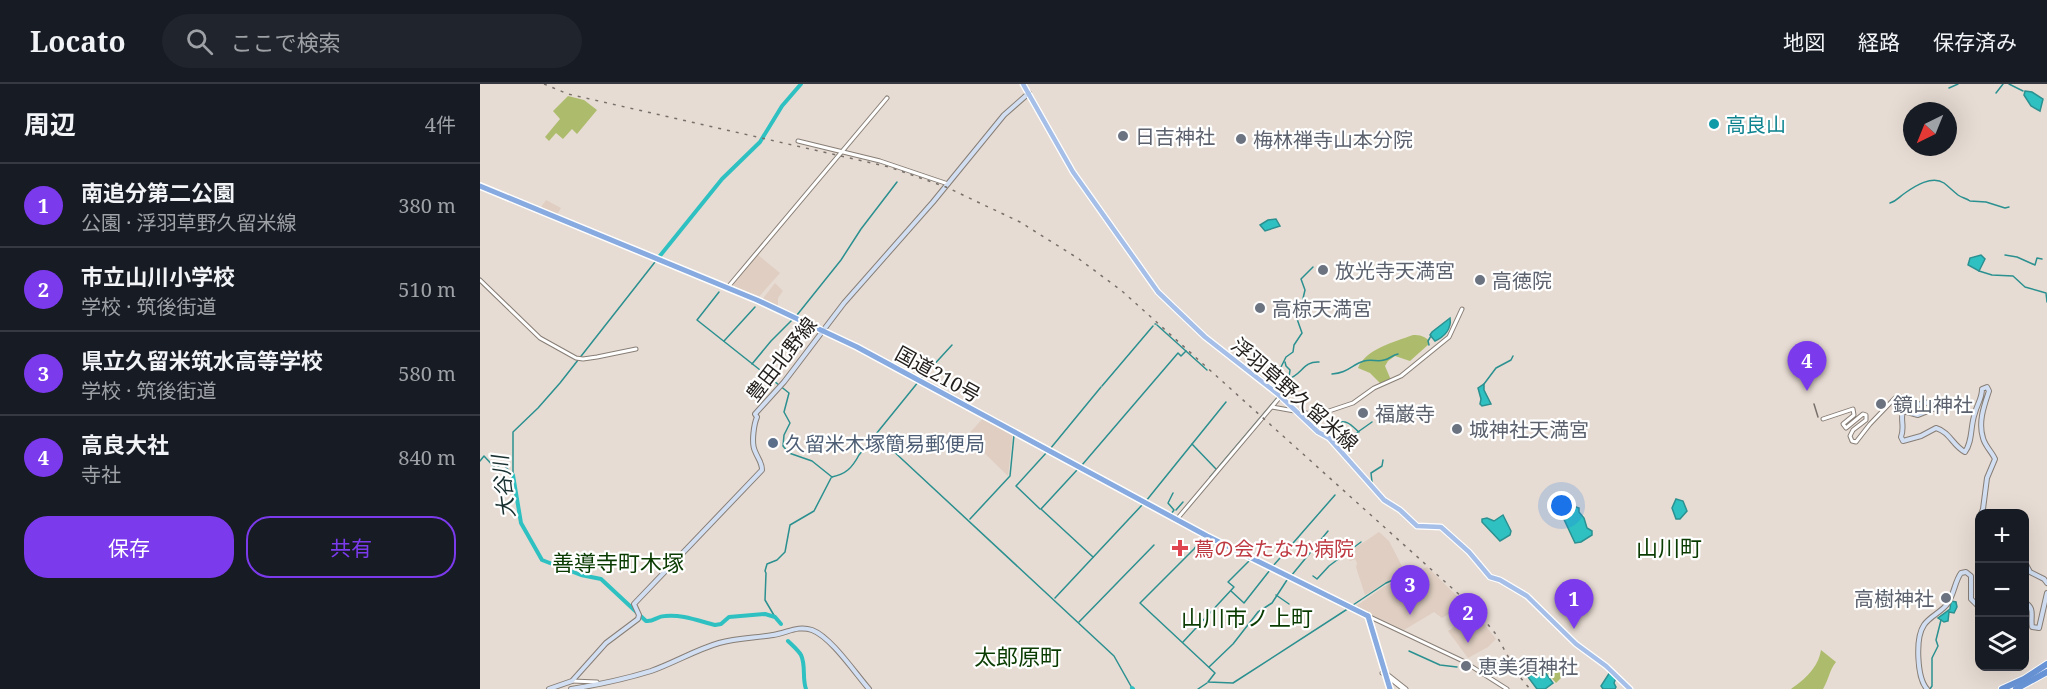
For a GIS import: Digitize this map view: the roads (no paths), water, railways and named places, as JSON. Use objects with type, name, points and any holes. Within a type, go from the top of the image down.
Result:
[{"type":"highway","name":"国道210号","points":[[480,186],[757,300],[822,331],[920,380],[1176,520],[1368,616]]},
{"type":"highway","points":[[1368,616],[1384,674],[1390,686]]},
{"type":"highway","points":[[2002,689],[2024,679],[2047,664]]},
{"type":"highway","points":[[2016,689],[2047,672]]},
{"type":"main road","name":"浮羽草野久留米線","points":[[1023,84],[1073,172],[1158,292],[1205,337],[1280,397],[1318,432],[1329,438],[1384,500],[1400,510],[1417,526],[1441,527],[1469,552],[1490,577],[1524,593],[1576,644],[1606,666],[1630,689]]},
{"type":"main road","name":"豊田北野線","points":[[549,689],[572,681],[606,644],[638,619],[639,615],[634,604],[762,470],[753,446],[757,417],[755,414],[780,387],[822,331],[1004,115],[1029,92]]},
{"type":"main road","points":[[1900,397],[1913,406],[1934,401],[1937,404],[1933,409],[1918,415],[1903,411],[1904,430],[1901,437],[1903,441],[1921,436],[1936,428],[1945,431],[1958,448],[1965,452],[1975,413],[1982,397],[1982,389],[1987,387],[1989,391],[1983,409],[1981,430],[1983,439],[1995,459],[1987,478],[1983,509]]},
{"type":"main road","points":[[2026,563],[2030,572],[2047,583]]},
{"type":"main road","points":[[1927,689],[1922,683],[1918,658],[1922,628],[1948,604],[1961,573],[1966,572],[1971,576],[1971,599],[1975,603]]},
{"type":"main road","points":[[2029,604],[2032,611],[2032,627],[2039,628],[2047,593]]},
{"type":"main road","points":[[571,689],[653,670],[718,644],[804,628],[826,638],[869,689]]},
{"type":"street","points":[[727,289],[887,98]]},
{"type":"street","points":[[798,141],[917,172],[948,184]]},
{"type":"street","points":[[480,280],[540,338],[576,357],[583,359],[636,349]]},
{"type":"street","points":[[1272,407],[1322,415],[1336,408],[1353,404],[1374,388],[1401,376],[1449,337],[1462,309]]},
{"type":"street","points":[[1176,520],[1280,397]]},
{"type":"street","points":[[1823,419],[1852,409],[1854,415],[1843,424],[1846,428],[1863,414],[1866,415],[1867,418],[1853,430],[1850,436],[1852,441],[1856,442],[1895,398],[1900,397]]},
{"type":"street","points":[[1368,616],[1463,662],[1507,689]]},
{"type":"street","points":[[1384,674],[1404,689]]},
{"type":"street","points":[[572,681],[597,682],[598,684]]},
{"type":"street","points":[[1390,686],[1404,689]]},
{"type":"water","points":[[2025,91],[2032,92],[2043,99],[2040,111],[2031,106],[2024,95]]},
{"type":"water","points":[[1276,219],[1280,226],[1265,231],[1260,225],[1268,220]]},
{"type":"water","points":[[1981,255],[1985,259],[1979,271],[1968,265],[1970,258]]},
{"type":"water","points":[[1450,318],[1447,332],[1435,341],[1430,335]]},
{"type":"water","points":[[1484,384],[1484,390],[1491,404],[1482,406],[1478,388]]},
{"type":"water","points":[[1676,499],[1683,501],[1687,511],[1680,519],[1676,519],[1672,508]]},
{"type":"water","points":[[1579,508],[1592,535],[1575,543],[1562,515],[1565,511]]},
{"type":"water","points":[[1503,515],[1511,531],[1510,535],[1500,541],[1482,522],[1482,519],[1487,518],[1494,521]]},
{"type":"water","points":[[1951,601],[1956,602],[1957,607],[1954,613],[1949,612],[1948,621],[1944,622],[1938,618],[1950,609]]},
{"type":"water","points":[[1542,668],[1553,683],[1545,689],[1537,689],[1528,677]]},
{"type":"water","points":[[1610,672],[1616,678],[1614,683],[1616,687],[1615,689],[1603,689],[1601,686]]},
{"type":"waterway","name":"大谷川","points":[[659,257],[722,179],[760,142],[782,106],[801,84]]},
{"type":"waterway","points":[[1949,88],[1958,84]]},
{"type":"waterway","points":[[1996,93],[2003,84]]},
{"type":"waterway","points":[[2009,84],[2023,91]]},
{"type":"waterway","points":[[1890,203],[1919,185],[1934,180],[1944,183],[1958,195],[1970,201],[2009,207]]},
{"type":"waterway","points":[[797,315],[841,260],[861,229],[897,182]]},
{"type":"waterway","points":[[2005,255],[2017,257],[2035,265],[2037,258],[2042,259]]},
{"type":"waterway","name":"大谷川","points":[[513,475],[513,432],[560,383],[655,262]]},
{"type":"waterway","points":[[1281,367],[1286,357],[1293,352],[1294,345],[1302,333],[1296,316],[1305,290],[1301,279],[1313,267]]},
{"type":"waterway","points":[[1979,271],[1992,275],[2013,276],[2025,287],[2046,293],[2047,302]]},
{"type":"waterway","points":[[719,292],[697,320],[789,393],[784,412],[790,423],[784,435],[783,446],[789,453],[812,461],[832,477]]},
{"type":"waterway","points":[[724,341],[755,307]]},
{"type":"waterway","points":[[752,364],[793,319]]},
{"type":"waterway","points":[[1157,325],[1207,370]]},
{"type":"waterway","points":[[1102,386],[1153,326]]},
{"type":"waterway","points":[[1429,345],[1428,341],[1431,336]]},
{"type":"waterway","points":[[832,477],[851,467],[919,381],[952,345]]},
{"type":"waterway","points":[[1082,465],[1178,353],[1181,356],[1186,351]]},
{"type":"waterway","points":[[1332,374],[1342,372],[1364,361],[1382,361],[1398,354]]},
{"type":"waterway","points":[[1484,384],[1496,368],[1511,360],[1513,356]]},
{"type":"waterway","points":[[1285,362],[1290,370],[1289,377]]},
{"type":"waterway","points":[[1288,379],[1309,364],[1319,362]]},
{"type":"waterway","points":[[1210,477],[1277,398],[1289,378]]},
{"type":"waterway","points":[[1050,449],[1101,387]]},
{"type":"waterway","points":[[1146,501],[1226,402]]},
{"type":"waterway","points":[[1330,412],[1331,419],[1337,423],[1352,425],[1359,432]]},
{"type":"waterway","points":[[1355,434],[1372,422]]},
{"type":"waterway","points":[[876,435],[1114,656],[1132,688]]},
{"type":"waterway","points":[[970,519],[1010,476],[1014,435]]},
{"type":"waterway","points":[[1192,444],[1216,469]]},
{"type":"waterway","points":[[1040,509],[1016,486],[1047,452]]},
{"type":"waterway","points":[[480,461],[484,456],[496,469],[502,463],[513,475]]},
{"type":"waterway","points":[[1372,482],[1371,473],[1382,466],[1383,460]]},
{"type":"waterway","points":[[1077,470],[1041,509],[1093,557]]},
{"type":"waterway","name":"大谷川","points":[[513,475],[521,523],[542,560],[581,575],[601,579],[646,621],[662,616],[677,616],[715,625],[721,624],[729,617],[765,614],[775,617],[781,624]]},
{"type":"waterway","points":[[775,617],[765,600],[767,564],[777,560],[785,552],[790,525],[814,511],[831,478]]},
{"type":"waterway","points":[[1171,514],[1174,510],[1168,503],[1173,493]]},
{"type":"waterway","points":[[1273,566],[1335,495]]},
{"type":"waterway","points":[[1176,510],[1183,502]]},
{"type":"waterway","points":[[1055,598],[1142,505]]},
{"type":"waterway","points":[[1291,576],[1328,531]]},
{"type":"waterway","points":[[1203,537],[1140,603],[1215,673],[1208,682],[1233,683],[1349,608]]},
{"type":"waterway","points":[[1313,576],[1317,579],[1329,566],[1361,542]]},
{"type":"waterway","points":[[1079,622],[1154,545]]},
{"type":"waterway","points":[[1183,642],[1234,587],[1228,582],[1249,561]]},
{"type":"waterway","points":[[1231,591],[1244,603],[1270,570]]},
{"type":"waterway","points":[[1353,605],[1386,583],[1407,574]]},
{"type":"waterway","points":[[1209,667],[1233,644],[1258,612],[1272,603],[1287,580]]},
{"type":"waterway","points":[[1276,595],[1289,604]]},
{"type":"waterway","points":[[1930,689],[1932,686],[1932,658],[1938,646],[1936,640],[1941,620]]},
{"type":"waterway","name":"大谷川","points":[[788,641],[801,655],[806,689]]},
{"type":"waterway","points":[[1409,651],[1440,665],[1457,667]]},
{"type":"waterway","points":[[1198,689],[1207,683]]},
{"type":"tram line","points":[[1814,404],[1818,417]]},
{"type":"railway","points":[[544,84],[568,94],[889,167],[946,187],[1020,222],[1079,259],[1122,291],[1473,607],[1495,633],[1519,676],[1530,689]]},
{"type":"place","name":"高良山","points":[[1714,124]]},
{"type":"place","name":"日吉神社","points":[[1123,136]]},
{"type":"place","name":"梅林禅寺山本分院","points":[[1241,139]]},
{"type":"place","name":"放光寺天満宮","points":[[1323,270]]},
{"type":"place","name":"高徳院","points":[[1480,280]]},
{"type":"place","name":"高椋天満宮","points":[[1260,308]]},
{"type":"place","name":"高良大社","points":[[1807,391]]},
{"type":"place","name":"鏡山神社","points":[[1881,404]]},
{"type":"place","name":"福巌寺","points":[[1363,413]]},
{"type":"place","name":"城神社天満宮","points":[[1457,429]]},
{"type":"place","name":"久留米木塚簡易郵便局","points":[[773,443]]},
{"type":"place","name":"蔦の会たなか病院","points":[[1180,548]]},
{"type":"place","name":"高樹神社","points":[[1946,598]]},
{"type":"place","name":"県立久留米筑水高等学校","points":[[1410,615]]},
{"type":"place","name":"南追分第二公園","points":[[1574,629]]},
{"type":"place","name":"市立山川小学校","points":[[1468,643]]},
{"type":"place","name":"恵美須神社","points":[[1466,666]]},
{"type":"district","name":"山川町","points":[[1669,547]]},
{"type":"district","name":"善導寺町木塚","points":[[618,562]]},
{"type":"district","name":"山川市ノ上町","points":[[1247,617]]},
{"type":"district","name":"太郎原町","points":[[1018,656]]}]
